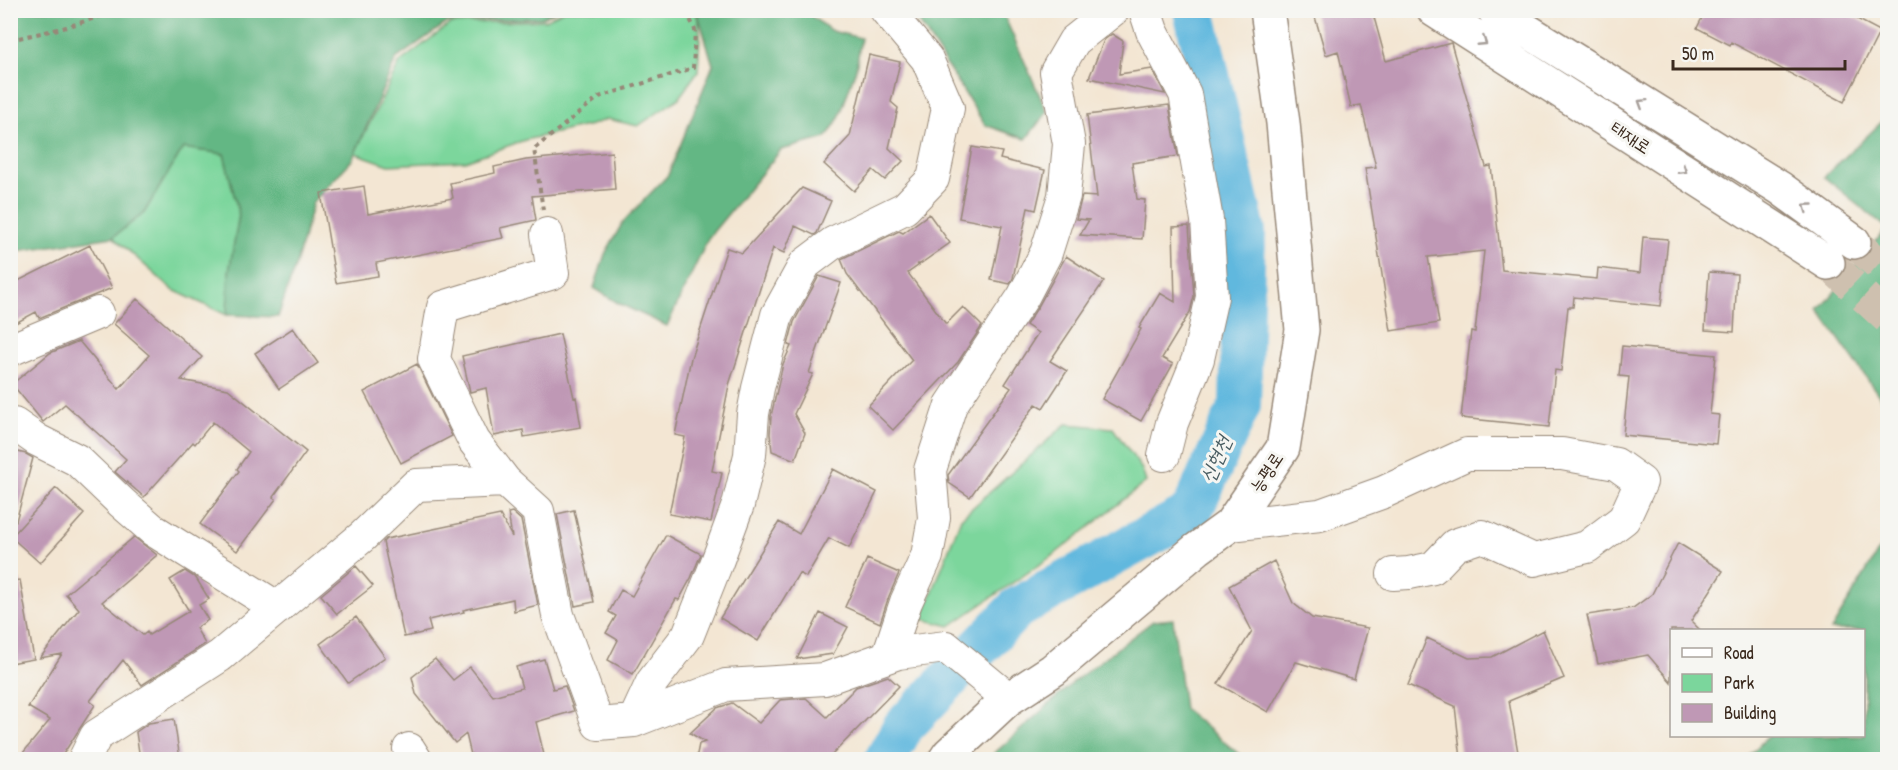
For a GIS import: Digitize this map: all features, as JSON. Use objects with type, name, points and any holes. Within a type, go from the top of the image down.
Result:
[{"type":"main road","name":"능평로","points":[[945,759],[1002,695],[1053,670],[1197,549],[1230,525],[1283,448],[1302,330],[1283,123],[1267,10]]},
{"type":"main road","name":"태재로","points":[[1434,10],[1828,263]]},
{"type":"main road","name":"태재로","points":[[1494,10],[1780,188],[1854,242]]},
{"type":"street","points":[[634,721],[652,682],[688,635],[717,562],[738,505],[750,455],[753,414],[758,388],[777,315],[805,264],[832,243],[904,208],[933,179],[948,108],[927,59],[886,10]]},
{"type":"street","points":[[888,656],[906,602],[927,556],[934,518],[930,470],[951,405],[1023,297],[1046,253],[1064,196],[1069,144],[1056,72],[1074,41],[1113,10]]},
{"type":"street","points":[[1144,10],[1152,31],[1185,94],[1207,220],[1212,297],[1198,359],[1172,423],[1164,455]]},
{"type":"street","points":[[547,234],[554,273],[443,307],[434,359],[474,441],[505,482],[538,511],[558,615],[598,724],[634,721],[726,685],[825,679],[898,653],[946,647],[1002,695]]},
{"type":"street","points":[[10,350],[98,313]]},
{"type":"street","points":[[12,425],[77,460],[153,531],[278,608]]},
{"type":"street","points":[[1230,525],[1320,515],[1384,492],[1467,454],[1562,454],[1616,464],[1641,482],[1624,519],[1587,548],[1534,560],[1482,536],[1455,545],[1433,568],[1393,574]]},
{"type":"street","points":[[84,759],[96,736],[220,656],[363,536],[416,485],[505,482]]},
{"type":"path","points":[[10,40],[63,28],[121,10]]},
{"type":"path","points":[[547,234],[534,149],[599,97],[693,68],[695,30],[686,10]]},
{"type":"green space","points":[[564,10],[695,11],[700,36],[698,71],[679,98],[638,126],[607,119],[591,125],[525,140],[465,161],[389,165],[355,153],[400,62],[450,24],[545,20]]},
{"type":"green space","points":[[10,11],[555,11],[542,18],[448,22],[396,59],[352,160],[313,202],[297,261],[278,317],[227,315],[229,272],[239,215],[224,154],[183,148],[144,213],[113,237],[11,252]]},
{"type":"green space","points":[[697,11],[804,11],[832,31],[861,38],[856,69],[839,118],[826,138],[781,150],[709,237],[667,326],[618,303],[594,288],[605,254],[623,222],[668,175],[713,65]]},
{"type":"green space","points":[[912,11],[1002,11],[1047,112],[1026,139],[985,125]]},
{"type":"green space","points":[[1887,117],[1887,228],[1824,177]]},
{"type":"green space","points":[[183,148],[224,154],[239,215],[229,272],[227,315],[173,290],[113,237],[144,213]]},
{"type":"green space","points":[[1887,228],[1887,407],[1819,311]]},
{"type":"green space","points":[[1066,424],[1113,428],[1142,469],[1146,482],[1055,554],[950,626],[922,619],[961,518]]},
{"type":"green space","points":[[1887,537],[1887,759],[1746,759],[1767,737],[1865,737],[1865,629],[1832,629]]},
{"type":"green space","points":[[1173,619],[1184,709],[1245,759],[988,759],[1077,679],[1153,621]]},
{"type":"building","points":[[1313,10],[1372,10],[1386,61],[1451,43],[1486,167],[1491,166],[1502,270],[1597,279],[1598,268],[1640,273],[1643,237],[1668,239],[1661,306],[1574,297],[1573,307],[1568,307],[1561,371],[1555,370],[1549,427],[1461,418],[1471,331],[1475,332],[1484,251],[1428,257],[1439,323],[1391,331],[1365,168],[1376,167],[1361,105],[1351,107],[1338,51],[1326,55]]},
{"type":"building","points":[[1706,10],[1840,10],[1880,31],[1844,102],[1731,42],[1730,45],[1697,28]]},
{"type":"building","points":[[1112,34],[1123,41],[1119,74],[1152,69],[1165,94],[1089,78],[1104,40]]},
{"type":"building","points":[[869,55],[900,62],[891,102],[898,108],[889,148],[903,161],[885,180],[873,170],[854,191],[824,164],[850,136]]},
{"type":"building","points":[[1169,105],[1178,156],[1132,163],[1137,199],[1145,200],[1142,239],[1080,235],[1089,220],[1076,219],[1082,196],[1097,197],[1087,115]]},
{"type":"building","points":[[972,147],[1002,152],[1000,159],[1045,170],[1036,210],[1028,208],[1010,284],[991,280],[1002,226],[959,218]]},
{"type":"building","points":[[612,152],[615,189],[532,196],[536,220],[500,228],[503,238],[376,263],[378,276],[336,283],[321,193],[364,186],[368,214],[453,198],[450,183],[495,173],[494,167],[526,160]]},
{"type":"building","points":[[802,188],[831,201],[817,233],[814,235],[795,226],[784,253],[773,248],[729,385],[712,471],[722,473],[711,522],[669,514],[685,437],[675,435],[691,358],[727,248],[742,253]]},
{"type":"building","points":[[929,214],[950,243],[917,264],[919,265],[908,273],[946,324],[963,307],[982,326],[958,362],[893,430],[868,406],[912,360],[847,274],[841,259],[899,231],[903,233]]},
{"type":"building","points":[[1189,226],[1194,296],[1190,312],[1162,358],[1173,364],[1141,421],[1102,399],[1160,293],[1175,302],[1173,227]]},
{"type":"building","points":[[90,245],[112,288],[39,318],[36,312],[10,326],[10,285]]},
{"type":"building","points":[[1066,256],[1104,281],[1050,361],[1067,371],[1043,408],[1036,404],[970,497],[949,483],[948,475],[1011,388],[1005,384],[1038,333],[1026,325]]},
{"type":"building","points":[[1709,272],[1737,274],[1734,332],[1705,330]]},
{"type":"building","points":[[819,276],[841,283],[809,373],[813,374],[794,414],[805,433],[795,460],[772,451],[771,416],[783,364],[791,346],[788,345],[794,322]]},
{"type":"building","points":[[137,299],[202,357],[181,380],[228,389],[306,452],[273,497],[276,499],[237,551],[200,524],[239,471],[237,469],[249,452],[213,422],[144,497],[115,472],[126,459],[65,404],[43,422],[12,384],[50,353],[79,341],[119,389],[149,355],[114,324]]},
{"type":"building","points":[[293,328],[318,363],[279,389],[255,353]]},
{"type":"building","points":[[560,334],[581,427],[524,437],[523,430],[494,436],[486,388],[470,392],[462,356]]},
{"type":"building","points":[[1622,346],[1716,355],[1710,414],[1719,415],[1716,444],[1623,435],[1629,377],[1619,376]]},
{"type":"building","points":[[417,364],[452,436],[401,463],[364,392]]},
{"type":"building","points":[[10,450],[33,458],[16,521],[10,520]]},
{"type":"building","points":[[833,469],[877,492],[849,548],[829,538],[806,577],[799,573],[758,641],[720,618],[779,522],[799,534]]},
{"type":"building","points":[[56,488],[84,514],[40,563],[11,537]]},
{"type":"building","points":[[574,510],[594,602],[575,606],[557,514]]},
{"type":"building","points":[[512,512],[521,520],[538,605],[514,611],[513,599],[463,610],[464,612],[428,620],[431,631],[404,637],[383,542],[386,539],[500,515],[512,537],[508,513]]},
{"type":"building","points":[[666,535],[701,554],[679,600],[676,599],[633,674],[608,660],[618,640],[606,633],[616,616],[609,612],[621,590],[632,596]]},
{"type":"building","points":[[134,537],[157,555],[102,602],[143,635],[147,632],[149,635],[189,611],[170,580],[185,571],[196,578],[209,599],[199,605],[208,620],[196,628],[205,644],[142,685],[123,660],[90,701],[95,705],[60,759],[18,759],[50,720],[28,707],[62,654],[40,658],[79,609],[66,594]]},
{"type":"building","points":[[1678,543],[1723,571],[1691,621],[1699,629],[1670,629],[1670,681],[1648,655],[1598,664],[1587,615],[1633,608],[1652,594]]},
{"type":"building","points":[[867,559],[899,573],[880,623],[845,607]]},
{"type":"building","points":[[1274,561],[1293,603],[1312,618],[1368,628],[1354,679],[1296,662],[1268,712],[1218,684],[1252,631],[1229,586]]},
{"type":"building","points":[[356,566],[373,586],[337,614],[321,595]]},
{"type":"building","points":[[20,580],[34,659],[10,663],[10,581]]},
{"type":"building","points":[[820,613],[848,627],[833,654],[797,659]]},
{"type":"building","points":[[356,617],[385,657],[348,683],[320,644]]},
{"type":"building","points":[[1543,630],[1564,678],[1509,701],[1519,758],[1461,759],[1455,706],[1408,685],[1427,638],[1469,658],[1492,657]]},
{"type":"building","points":[[435,659],[453,680],[470,667],[493,696],[522,688],[516,667],[544,659],[553,689],[565,686],[574,711],[536,722],[545,759],[472,759],[466,734],[455,743],[416,694],[412,677]]},
{"type":"building","points":[[888,676],[899,686],[828,759],[696,759],[699,744],[705,742],[690,733],[717,708],[732,703],[759,723],[780,700],[806,698],[827,717],[856,687]]},
{"type":"building","points":[[174,719],[180,759],[140,759],[136,732],[149,723]]},
{"type":"waterway","name":"신현천","points":[[885,760],[903,727],[1017,608],[1191,513],[1240,405],[1245,232],[1194,10]]},
{"type":"tunnel","points":[[1854,242],[1888,272]]},
{"type":"tunnel","points":[[1828,263],[1888,318]]}]
